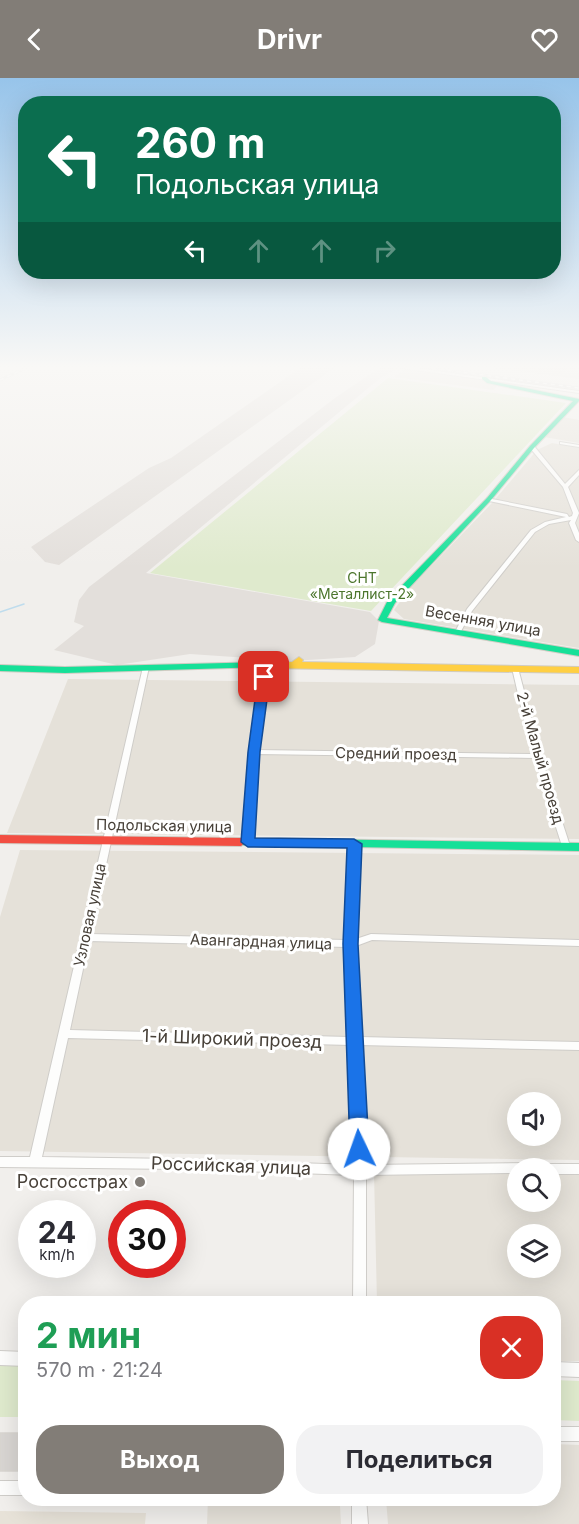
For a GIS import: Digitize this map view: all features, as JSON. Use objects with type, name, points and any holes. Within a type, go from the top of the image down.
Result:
[{"type":"street","points":[[545,433],[489,499],[577,518]]},
{"type":"street","points":[[562,443],[579,446]]},
{"type":"street","points":[[532,447],[566,487],[577,518]]},
{"type":"street","points":[[566,487],[579,472]]},
{"type":"street","name":"Весенняя улица","points":[[489,499],[391,602],[382,620],[579,653]]},
{"type":"street","points":[[577,518],[572,523],[579,540]]},
{"type":"street","points":[[458,632],[469,610],[533,531],[547,523],[577,518]]},
{"type":"street","points":[[0,668],[32,671],[297,663],[579,670]]},
{"type":"street","points":[[248,842],[254,752],[264,677],[261,665]]},
{"type":"street","name":"Узловая улица","points":[[35,1162],[146,668]]},
{"type":"street","name":"2-й Малый проезд","points":[[515,668],[537,756],[566,846]]},
{"type":"street","name":"Средний проезд","points":[[254,752],[537,756]]},
{"type":"street","name":"Подольская улица","points":[[0,839],[579,847]]},
{"type":"street","points":[[354,844],[351,944],[353,1043],[360,1170],[359,1296]]},
{"type":"street","name":"Авангардная улица","points":[[85,937],[351,944],[371,937],[579,943]]},
{"type":"street","name":"1-й Широкий проезд","points":[[65,1034],[353,1043],[579,1046]]},
{"type":"street","name":"Российская улица","points":[[0,1162],[177,1164],[360,1170],[507,1168]]},
{"type":"street","points":[[561,1169],[579,1169]]},
{"type":"street","points":[[0,1358],[18,1359]]},
{"type":"street","points":[[561,1369],[579,1370]]},
{"type":"street","points":[[561,1434],[579,1434]]},
{"type":"street","points":[[0,1488],[18,1488]]},
{"type":"street","points":[[359,1506],[360,1524]]},
{"type":"shaded area","points":[[206,433],[243,433],[59,565],[45,562],[31,547],[149,468],[171,458]]},
{"type":"shaded area","points":[[289,433],[314,433],[146,573],[370,612],[379,621],[375,644],[355,657],[292,661],[190,654],[117,665],[54,650],[84,626],[74,622],[79,600],[89,587]]},
{"type":"shaded area","points":[[547,433],[579,433],[579,443],[544,437]]},
{"type":"shaded area","points":[[552,443],[579,448],[579,648],[404,619],[394,610],[410,588],[492,503],[537,450]]},
{"type":"shaded area","points":[[68,679],[579,685],[579,839],[7,833]]},
{"type":"shaded area","points":[[20,850],[579,855],[579,1160],[0,1151],[0,917]]},
{"type":"shaded area","points":[[374,1173],[507,1174],[507,1212],[561,1212],[561,1175],[579,1175],[579,1361],[561,1361],[561,1296],[377,1296]]},
{"type":"shaded area","points":[[561,1444],[579,1445],[579,1524],[388,1524],[387,1506],[561,1506]]},
{"type":"shaded area","points":[[208,1506],[340,1506],[341,1524],[207,1524]]},
{"type":"shaded area","points":[[0,1511],[146,1513],[145,1524],[0,1524]]},
{"type":"green space","name":"СНТ «Металлист-2»","points":[[320,433],[537,433],[371,611],[150,573]]},
{"type":"green space","points":[[0,1364],[18,1365],[18,1417],[0,1417]]},
{"type":"green space","points":[[561,1380],[579,1381],[579,1421],[561,1420]]},
{"type":"building","points":[[0,1433],[18,1433],[18,1471],[0,1471]]},
{"type":"waterway","points":[[0,612],[24,604]]},
{"type":"traffic: fast","points":[[545,433],[489,499],[391,602],[382,620],[579,653]]},
{"type":"traffic: fast","points":[[0,668],[65,670],[261,665]]},
{"type":"traffic: fast","points":[[241,842],[579,847]]},
{"type":"traffic: slow","points":[[264,677],[261,665],[294,665],[299,660]]},
{"type":"traffic: slow","points":[[294,665],[579,670]]},
{"type":"traffic: jam","points":[[0,839],[241,842]]},
{"type":"place","name":"Росгосстрах","points":[[140,1182]]},
{"type":"route","points":[[264,677],[254,752],[248,842],[354,844],[351,944],[353,1043],[359,1149]]}]
